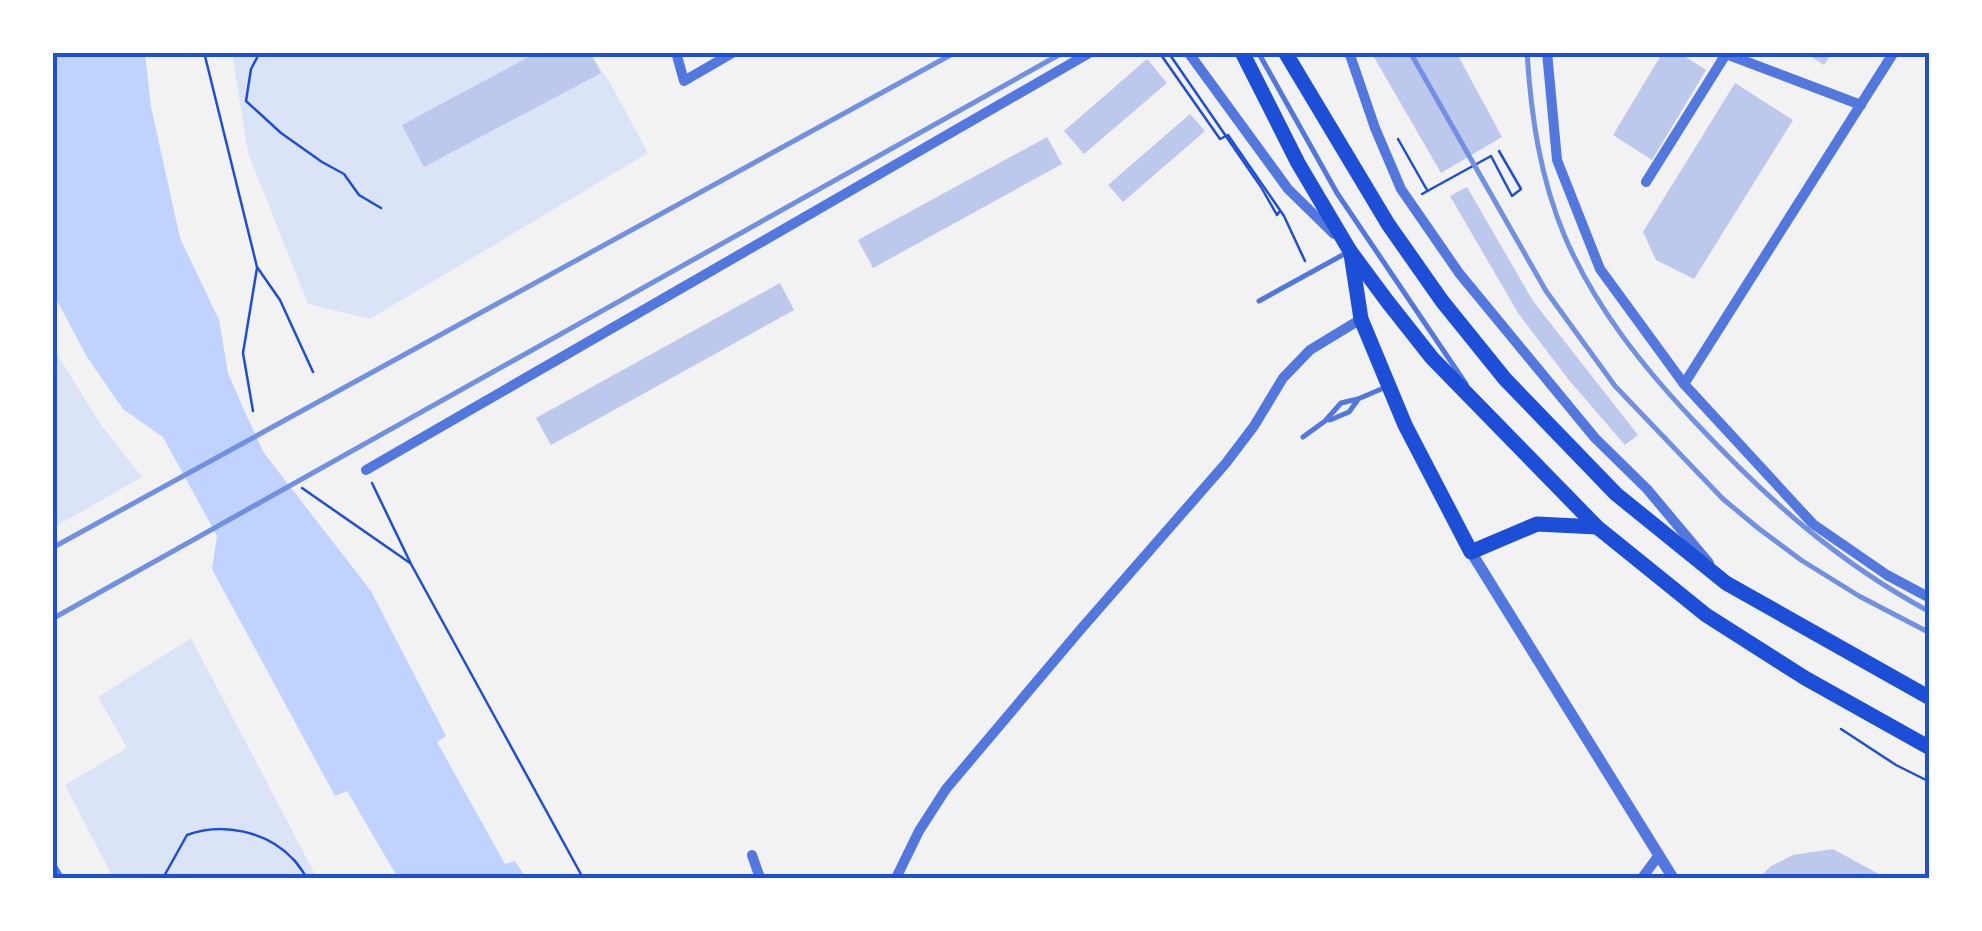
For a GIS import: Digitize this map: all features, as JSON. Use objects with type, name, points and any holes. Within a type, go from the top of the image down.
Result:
[{"type":"main road","points":[[1242,52],[1298,163],[1350,250],[1387,302],[1432,358],[1597,528],[1706,615],[1821,687],[1930,748]]},
{"type":"main road","points":[[1286,52],[1388,224],[1442,301],[1504,378],[1616,494],[1726,583],[1930,698]]},
{"type":"main road","points":[[1350,250],[1361,319],[1405,425],[1471,552],[1536,524],[1597,528]]},
{"type":"street","points":[[676,52],[684,81],[734,52]]},
{"type":"street","points":[[366,470],[1090,52]]},
{"type":"street","points":[[1188,52],[1288,189],[1350,250]]},
{"type":"street","points":[[1348,52],[1400,189],[1459,273],[1595,438],[1647,489],[1726,583]]},
{"type":"street","points":[[1547,52],[1557,160],[1600,270],[1684,384],[1813,524],[1887,575],[1930,598]]},
{"type":"street","points":[[1684,384],[1894,52]]},
{"type":"street","points":[[1646,182],[1724,53],[1860,105]]},
{"type":"street","points":[[896,878],[946,789],[1226,463],[1283,378],[1310,350],[1361,319]]},
{"type":"street","points":[[1471,552],[1673,878]]},
{"type":"street","points":[[1642,878],[1658,854]]},
{"type":"street","points":[[752,855],[760,878]]},
{"type":"street","points":[[52,867],[58,878]]},
{"type":"lane","points":[[1258,52],[1337,192],[1480,406]]},
{"type":"lane","points":[[1259,300],[1350,250]]},
{"type":"lane","points":[[1303,437],[1341,403],[1388,386]]},
{"type":"lane","points":[[1325,421],[1349,412],[1358,399]]},
{"type":"path","points":[[204,52],[257,267],[280,300],[314,372]]},
{"type":"path","points":[[260,52],[251,69],[246,101],[281,133],[344,174],[359,195],[380,208]]},
{"type":"path","points":[[1159,52],[1220,138],[1228,135],[1244,156],[1284,216],[1308,267]]},
{"type":"path","points":[[1168,53],[1276,215],[1280,212],[1260,174]]},
{"type":"path","points":[[1398,139],[1428,191]]},
{"type":"path","points":[[1414,198],[1491,156],[1512,196],[1521,188],[1499,151]]},
{"type":"path","points":[[252,411],[244,353],[257,267]]},
{"type":"path","points":[[366,470],[411,564],[583,878]]},
{"type":"path","points":[[302,488],[411,564]]},
{"type":"path","points":[[1841,729],[1930,782]]},
{"type":"path","points":[[163,878],[187,835],[227,829],[264,837],[292,858],[308,878]]},
{"type":"shaded area","points":[[232,53],[590,53],[648,153],[370,319],[308,304],[248,153]]},
{"type":"shaded area","points":[[52,346],[101,425],[142,477],[53,528]]},
{"type":"shaded area","points":[[191,638],[317,878],[113,878],[65,785],[127,748],[98,697]]},
{"type":"water","points":[[52,53],[145,53],[151,107],[180,238],[219,320],[228,373],[244,410],[264,453],[371,591],[446,736],[437,742],[505,864],[515,861],[526,878],[398,878],[347,791],[335,796],[212,569],[217,536],[163,437],[123,409],[87,357],[53,293]]},
{"type":"building","points":[[538,52],[590,52],[601,73],[424,167],[402,125]]},
{"type":"building","points":[[1371,52],[1456,52],[1502,137],[1441,173]]},
{"type":"building","points":[[1663,52],[1678,52],[1706,70],[1652,160],[1613,135]]},
{"type":"building","points":[[1804,52],[1832,52],[1824,65]]},
{"type":"building","points":[[1147,59],[1167,83],[1084,154],[1064,131]]},
{"type":"building","points":[[1735,83],[1793,120],[1694,279],[1656,260],[1643,232]]},
{"type":"building","points":[[1190,114],[1205,131],[1123,202],[1108,185]]},
{"type":"building","points":[[1047,137],[1062,164],[873,268],[858,240]]},
{"type":"building","points":[[1467,187],[1533,301],[1638,435],[1625,445],[1518,313],[1450,196]]},
{"type":"building","points":[[780,283],[794,310],[551,445],[536,418]]},
{"type":"building","points":[[1833,849],[1886,878],[1759,878],[1771,866],[1793,855]]},
{"type":"railway","points":[[52,548],[956,52]]},
{"type":"railway","points":[[52,619],[1064,52]]},
{"type":"railway","points":[[1410,52],[1546,291],[1615,386],[1723,499],[1758,528],[1859,596],[1930,633]]},
{"type":"railway","points":[[1527,52],[1538,146],[1556,215],[1577,263],[1622,335],[1676,401],[1776,503],[1864,572],[1930,612]]}]
